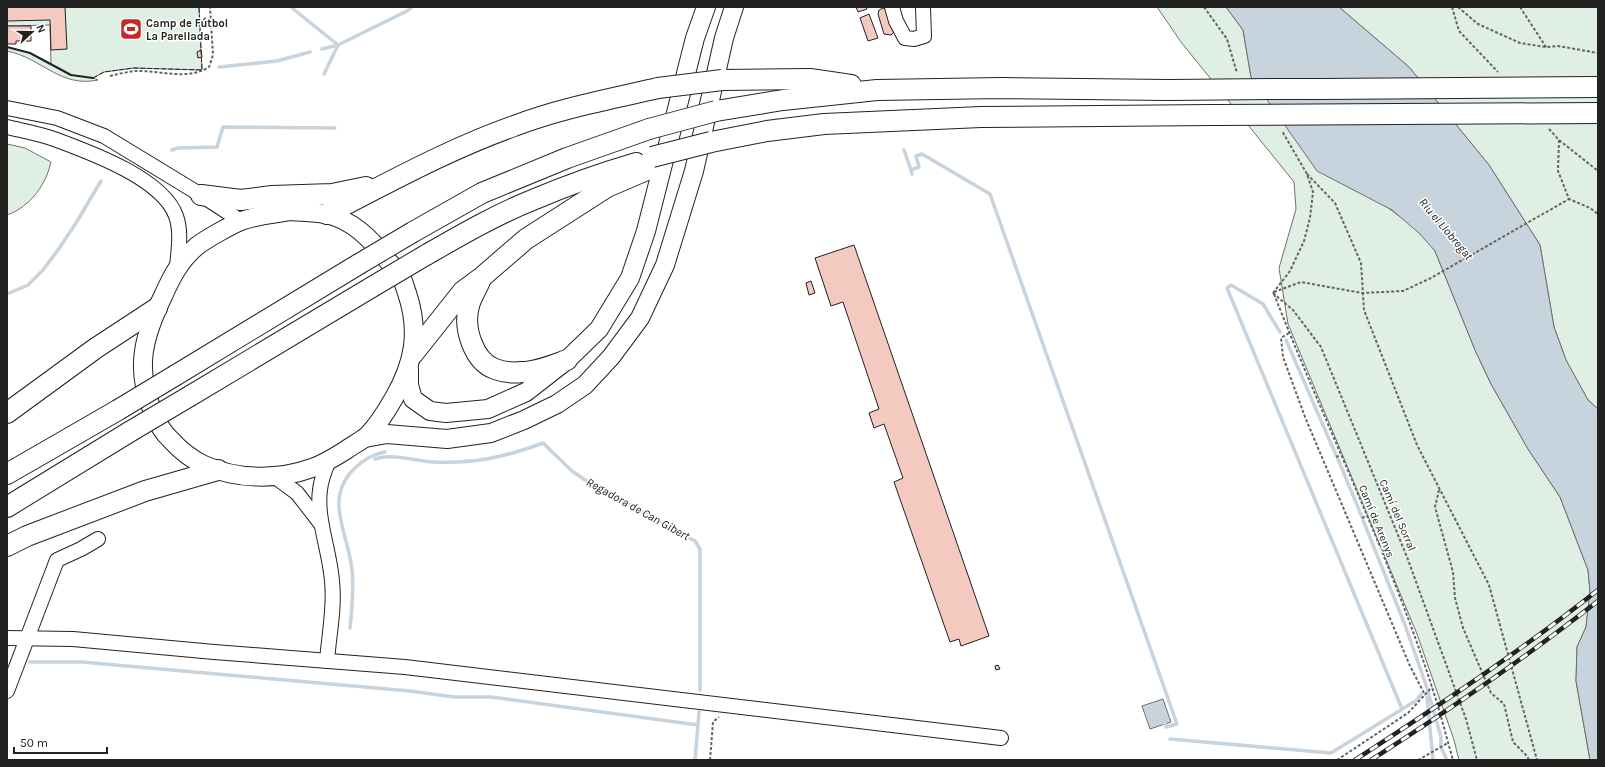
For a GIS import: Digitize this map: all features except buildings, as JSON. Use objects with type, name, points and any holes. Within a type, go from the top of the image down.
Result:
[{"type":"highway","points":[[327,214],[464,145],[515,125],[571,108],[658,88],[722,80],[810,79],[877,90]]},
{"type":"highway","points":[[7,474],[118,410],[413,232],[482,193],[567,158],[649,129],[716,111],[783,100],[877,90],[1001,88],[1168,90],[1598,87]]},
{"type":"highway","points":[[7,507],[131,431],[426,255],[534,199],[591,177],[651,163],[766,131],[824,124],[981,117],[1598,113]]},
{"type":"highway","points":[[411,361],[463,291],[532,235],[607,187],[651,163]]},
{"type":"highway","points":[[201,194],[241,200],[272,196],[332,194],[390,182]]},
{"type":"highway","points":[[482,277],[469,306],[467,321],[469,336],[473,346],[487,364],[495,369],[523,372],[567,360]]},
{"type":"highway","points":[[7,413],[96,348],[156,308]]},
{"type":"highway","points":[[7,546],[27,536],[145,491],[218,470]]},
{"type":"main road","points":[[411,361],[402,385],[380,422],[365,438],[329,460],[302,471],[274,476],[238,475],[204,465],[188,456],[168,438],[158,424],[146,395],[142,359],[147,334],[156,308],[176,268],[197,246],[241,221],[259,216],[291,211],[327,214],[348,222],[365,233],[402,278],[412,308],[414,332],[409,385],[413,399],[430,411],[446,413],[488,409],[526,392],[567,360],[599,329],[630,278],[646,231],[695,38],[706,7]]},
{"type":"main road","points":[[365,438],[387,434],[448,439],[491,433],[524,420],[557,404],[585,385],[611,357],[640,318],[665,265],[694,171],[724,38],[734,7]]},
{"type":"street","points":[[892,7],[896,21],[905,38],[914,39],[924,36],[923,7]]},
{"type":"street","points":[[7,108],[57,118],[104,136],[201,194],[241,221]]},
{"type":"street","points":[[7,127],[56,140],[109,161],[160,192],[176,215],[179,240],[176,268]]},
{"type":"street","points":[[327,661],[331,624],[333,581],[326,537],[322,524],[319,491],[322,477],[329,460]]},
{"type":"street","points":[[274,476],[297,493],[322,524]]},
{"type":"street","points":[[7,690],[28,639],[57,560],[98,539]]},
{"type":"street","points":[[7,638],[73,639],[405,667],[1001,738]]},
{"type":"path","points":[[110,76],[135,71],[178,74],[201,73],[209,67],[213,55],[210,7]]},
{"type":"path","points":[[1458,7],[1478,24],[1520,43],[1546,47],[1558,46],[1598,53]]},
{"type":"path","points":[[1520,7],[1546,47]]},
{"type":"path","points":[[1598,171],[1559,140],[1558,171],[1569,199],[1590,208],[1598,214]]},
{"type":"path","points":[[1273,293],[1290,271],[1304,241],[1310,218],[1313,192],[1307,174],[1335,203],[1361,263],[1364,310],[1417,445],[1489,585],[1537,760]]},
{"type":"path","points":[[1273,293],[1301,282],[1362,293],[1403,291],[1431,278],[1569,199]]},
{"type":"path","name":"Camí de Arenys","points":[[1273,293],[1367,516],[1410,624],[1432,687],[1453,760]]},
{"type":"path","name":"Camí del Sorral","points":[[1273,293],[1293,310],[1321,347],[1407,557],[1466,719],[1477,760]]},
{"type":"path","points":[[1289,333],[1281,338],[1283,357],[1304,417],[1403,652],[1425,695]]},
{"type":"path","points":[[1336,457],[1341,455]]},
{"type":"path","points":[[1440,489],[1435,507],[1453,572],[1455,598],[1463,628],[1491,693],[1504,704],[1513,742],[1529,760]]},
{"type":"path","points":[[1362,518],[1367,516]]},
{"type":"path","points":[[1337,760],[1408,713],[1432,687]]},
{"type":"path","points":[[710,760],[713,722],[734,706]]},
{"type":"path","points":[[1418,760],[1448,743]]},
{"type":"green space","points":[[7,7],[199,7],[202,70],[134,68],[104,72],[93,78],[98,80],[73,80],[51,71],[31,60],[7,51],[7,47],[30,53],[51,65],[50,25],[7,26]]},
{"type":"green space","points":[[1157,7],[1226,7],[1243,30],[1251,77],[1383,204],[1411,225],[1427,240],[1435,251],[1475,350],[1491,384],[1528,449],[1560,497],[1588,570],[1590,591],[1586,627],[1577,647],[1576,681],[1590,760],[1459,760],[1454,740],[1417,634],[1288,324],[1279,268],[1296,209],[1294,182],[1181,42]]},
{"type":"green space","points":[[1339,7],[1598,7],[1598,409],[1588,400],[1566,360],[1554,327],[1540,245],[1489,165],[1409,67]]},
{"type":"green space","points":[[7,144],[25,148],[51,162],[46,178],[37,193],[18,210],[7,215]]},
{"type":"water","name":"Riu el Llobregat","points":[[1226,7],[1339,7],[1409,67],[1489,165],[1540,245],[1554,327],[1566,360],[1588,400],[1598,409],[1598,760],[1590,760],[1576,681],[1577,647],[1586,627],[1590,591],[1588,570],[1560,497],[1528,449],[1491,384],[1475,350],[1435,251],[1419,233],[1392,210],[1317,171],[1251,77],[1243,30]]},
{"type":"water","points":[[1163,699],[1171,722],[1150,729],[1142,706]]},
{"type":"waterway","points":[[292,7],[338,45],[324,74]]},
{"type":"waterway","points":[[322,49],[338,45],[407,11],[412,7]]},
{"type":"waterway","points":[[219,67],[277,61],[310,52]]},
{"type":"waterway","points":[[172,150],[178,148],[217,147],[223,127],[335,128]]},
{"type":"waterway","points":[[904,150],[911,170]]},
{"type":"waterway","points":[[912,174],[911,170],[919,167],[916,156],[922,154],[990,194],[1177,724],[1166,727],[1165,724]]},
{"type":"waterway","points":[[7,294],[28,285],[43,270],[76,223],[101,181]]},
{"type":"waterway","points":[[1280,332],[1263,304],[1231,285],[1227,288],[1402,709]]},
{"type":"waterway","points":[[1286,340],[1336,455]]},
{"type":"waterway","name":"Regadora de Can Gibert","points":[[375,459],[389,457],[433,462],[476,461],[502,456],[543,443],[572,471],[585,480],[695,541],[700,549],[700,690]]},
{"type":"waterway","points":[[350,628],[353,577],[350,557],[340,518],[340,493],[345,481],[357,466],[364,460],[385,452]]},
{"type":"waterway","points":[[1338,459],[1362,517]]},
{"type":"waterway","points":[[1363,520],[1405,625],[1427,688],[1441,737],[1441,747],[1447,760]]},
{"type":"waterway","points":[[30,662],[82,662],[410,691],[454,697],[491,697],[698,725]]},
{"type":"waterway","points":[[1170,739],[1331,753],[1417,700],[1421,694]]},
{"type":"waterway","points":[[1427,697],[1433,760]]},
{"type":"waterway","name":"Regadora de Can Gibert","points":[[695,760],[699,712]]},
{"type":"railway","points":[[1355,760],[1448,699],[1539,635],[1598,590]]},
{"type":"railway","points":[[1371,760],[1486,683],[1543,643],[1598,601]]},
{"type":"fence","points":[[93,78],[104,72],[134,68],[202,70],[199,7]]},
{"type":"wall","points":[[7,47],[30,53],[71,75],[93,78]]},
{"type":"place","name":"Camp de Fútbol La Parellada","points":[[131,29]]}]
